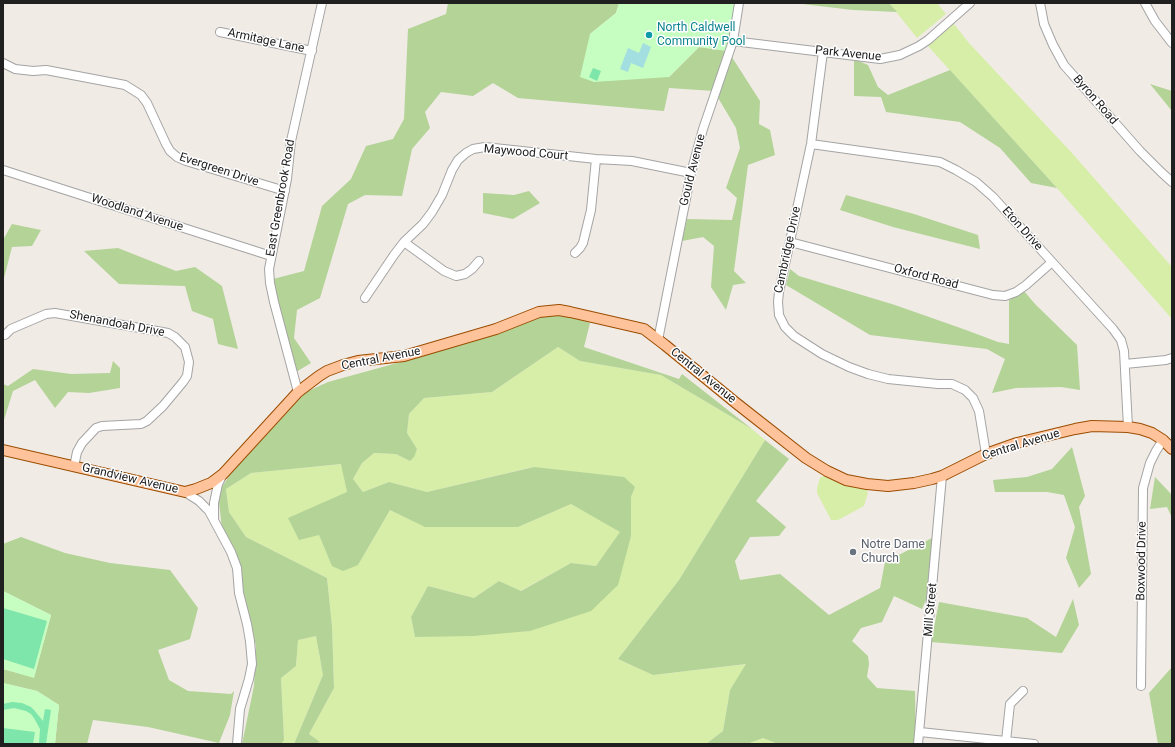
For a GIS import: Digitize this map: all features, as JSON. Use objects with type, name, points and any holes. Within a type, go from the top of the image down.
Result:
[{"type":"main road","name":"Central Avenue","points":[[244,451],[298,392],[319,376],[343,365],[358,361],[404,356],[496,329],[539,312],[560,310],[644,329],[806,458],[827,471],[846,480],[888,486],[914,484],[942,476],[986,454],[1030,440],[1092,426],[1128,427],[1152,433],[1163,440],[1172,449]]},
{"type":"main road","name":"Grandview Avenue","points":[[3,450],[184,492],[211,483],[224,474],[244,451]]},
{"type":"street","name":"East Greenbrook Road","points":[[298,392],[270,283],[269,268],[287,180],[291,141],[322,3]]},
{"type":"street","name":"Gould Avenue","points":[[658,340],[691,173],[703,129],[732,41],[739,3]]},
{"type":"street","name":"Park Avenue","points":[[732,41],[880,60],[900,55],[919,46],[928,40],[970,3]]},
{"type":"street","name":"Byron Road","points":[[1040,3],[1044,24],[1064,65],[1140,151],[1172,182]]},
{"type":"street","points":[[1145,3],[1172,43]]},
{"type":"street","name":"Armitage Lane","points":[[220,32],[312,51]]},
{"type":"street","name":"Cambridge Drive","points":[[823,52],[811,144],[778,302],[783,323],[794,336],[822,354],[848,367],[888,379],[952,384],[966,390],[973,398],[979,411],[986,454]]},
{"type":"street","name":"Evergreen Drive","points":[[3,63],[15,69],[33,71],[46,70],[125,84],[141,95],[147,103],[166,144],[170,151],[177,157],[285,191]]},
{"type":"street","name":"Eton Drive","points":[[811,144],[940,162],[976,182],[993,197],[1113,329],[1121,340],[1124,351],[1128,427]]},
{"type":"street","name":"Maywood Court","points":[[366,298],[394,255],[404,242],[423,224],[432,212],[442,195],[452,170],[458,160],[473,149],[485,147],[596,159],[632,161],[691,173]]},
{"type":"street","points":[[575,253],[583,243],[591,210],[596,159]]},
{"type":"street","name":"Woodland Avenue","points":[[3,170],[271,256]]},
{"type":"street","points":[[404,242],[444,271],[456,276],[465,274],[479,261]]},
{"type":"street","name":"Oxford Road","points":[[790,242],[993,295],[1005,296],[1016,292],[1026,285],[1052,262]]},
{"type":"street","name":"Shenandoah Drive","points":[[5,335],[11,329],[46,314],[55,313],[168,333],[181,341],[185,347],[189,362],[187,376],[163,406],[147,422],[141,424],[102,426],[96,428],[82,443],[77,452],[74,467]]},
{"type":"street","points":[[1125,364],[1166,360],[1172,358]]},
{"type":"street","name":"Boxwood Drive","points":[[1141,686],[1144,488],[1150,463],[1163,440]]},
{"type":"street","points":[[215,522],[214,503],[218,484],[224,474]]},
{"type":"street","name":"Mill Street","points":[[918,744],[942,476]]},
{"type":"street","points":[[184,492],[193,496],[204,506],[215,522],[231,552],[236,568],[239,592],[250,641],[252,664],[240,709],[237,744]]},
{"type":"street","points":[[1006,741],[1010,704],[1023,691]]},
{"type":"street","points":[[920,732],[1034,744]]},
{"type":"green space","points":[[448,3],[619,3],[616,13],[590,34],[669,77],[699,47],[728,51],[760,101],[759,124],[770,130],[775,155],[748,165],[734,271],[746,283],[733,285],[726,310],[711,287],[714,246],[703,237],[682,241],[687,219],[732,220],[737,198],[726,188],[740,148],[736,128],[714,91],[669,88],[664,111],[518,98],[493,83],[473,96],[441,92],[425,112],[430,128],[412,149],[402,196],[365,195],[348,204],[320,298],[297,310],[294,338],[311,363],[296,372],[273,279],[304,271],[322,206],[351,179],[366,146],[393,139],[404,119],[408,29],[446,14]]},
{"type":"green space","points":[[619,3],[737,3],[728,51],[699,47],[669,77],[594,82],[580,77],[590,34],[616,13]]},
{"type":"green space","points":[[794,3],[889,3],[897,12],[853,10]]},
{"type":"green space","points":[[889,3],[937,3],[946,14],[917,38]]},
{"type":"green space","points":[[954,24],[969,43],[1072,153],[1172,267],[1172,319],[1057,188],[927,45]]},
{"type":"green space","points":[[854,59],[868,65],[878,87],[888,95],[950,70],[1057,188],[1031,183],[1000,148],[960,122],[886,112],[881,97],[854,96]]},
{"type":"green space","points":[[593,68],[601,71],[597,81],[589,77]]},
{"type":"green space","points":[[1150,84],[1172,91],[1172,111]]},
{"type":"green space","points":[[529,191],[540,203],[513,219],[483,213],[483,193],[514,195]]},
{"type":"green space","points":[[846,195],[914,214],[978,235],[980,249],[893,227],[840,210]]},
{"type":"green space","points":[[12,224],[41,230],[32,246],[12,247],[3,282],[3,240]]},
{"type":"green space","points":[[118,248],[176,271],[195,267],[222,286],[238,349],[218,344],[213,319],[192,311],[185,286],[119,284],[84,251]]},
{"type":"green space","points":[[790,269],[799,276],[895,305],[998,342],[1009,344],[1009,300],[1024,291],[1035,304],[1077,345],[1080,390],[1061,387],[1016,388],[992,393],[1005,359],[987,349],[870,335],[786,285]]},
{"type":"green space","points":[[564,314],[590,323],[584,347],[679,379],[682,374],[752,429],[661,375],[580,361],[558,347],[492,392],[424,398],[409,414],[407,433],[417,449],[414,457],[410,461],[396,454],[374,453],[362,463],[353,479],[363,492],[389,482],[427,492],[534,467],[624,477],[635,487],[631,497],[631,536],[618,585],[591,611],[530,631],[473,636],[415,637],[411,617],[428,586],[474,598],[499,581],[521,591],[571,563],[596,566],[620,532],[571,504],[518,527],[425,527],[390,510],[358,565],[343,571],[332,566],[319,535],[299,540],[288,518],[347,492],[341,464],[251,473],[226,489],[229,512],[246,537],[327,578],[332,626],[334,688],[309,734],[320,742],[314,744],[294,744],[323,675],[316,636],[298,640],[296,666],[281,678],[284,740],[281,744],[242,744],[254,686],[256,646],[237,563],[222,529],[218,493],[231,473],[306,392],[328,382],[408,360],[544,316]]},
{"type":"green space","points":[[558,347],[580,361],[661,375],[752,429],[765,440],[679,580],[618,659],[653,675],[747,664],[730,690],[723,731],[706,744],[314,744],[319,742],[309,734],[334,688],[332,626],[327,578],[246,537],[229,512],[226,489],[251,473],[342,464],[347,492],[319,535],[332,565],[358,565],[390,510],[426,527],[518,527],[571,504],[621,532],[596,566],[571,563],[520,591],[499,581],[474,598],[428,586],[411,617],[415,637],[530,631],[631,536],[631,497],[635,487],[533,467],[427,492],[389,482],[363,492],[353,479],[362,463],[374,453],[396,454],[410,461],[417,449],[407,433],[409,414],[424,398],[492,392]]},
{"type":"green space","points":[[113,361],[120,368],[120,388],[89,393],[68,392],[55,408],[35,380],[13,391],[3,423],[3,384],[8,386],[33,369],[71,374],[110,373]]},
{"type":"green space","points":[[765,440],[789,459],[756,501],[786,527],[779,536],[750,537],[735,561],[740,580],[780,574],[829,615],[880,588],[885,562],[934,537],[929,593],[922,609],[894,596],[882,622],[861,628],[852,641],[868,656],[869,664],[867,677],[877,688],[915,691],[916,744],[778,744],[763,738],[747,744],[706,744],[723,731],[730,690],[746,664],[653,675],[618,659],[679,580]]},
{"type":"green space","points":[[1072,447],[1085,496],[1079,507],[1091,574],[1079,588],[1066,558],[1075,527],[1064,495],[1047,492],[995,492],[993,480],[1027,477],[1052,469]]},
{"type":"green space","points":[[823,476],[844,485],[867,490],[868,493],[864,506],[838,520],[831,520],[817,493],[820,478]]},
{"type":"green space","points":[[1155,477],[1172,495],[1172,518],[1167,507],[1150,509]]},
{"type":"green space","points":[[21,537],[65,553],[110,563],[170,570],[198,608],[190,639],[158,650],[169,680],[188,691],[231,694],[234,691],[230,715],[219,743],[148,727],[93,720],[87,744],[55,744],[59,705],[37,691],[3,683],[3,669],[34,677],[51,615],[3,591],[3,544]]},
{"type":"green space","points":[[3,591],[51,615],[34,678],[3,669]]},
{"type":"green space","points":[[1073,599],[1079,625],[1062,653],[931,642],[939,602],[1027,618],[1056,637]]},
{"type":"green space","points":[[3,608],[47,621],[34,669],[3,659]]},
{"type":"green space","points":[[316,636],[323,675],[294,744],[281,744],[284,740],[281,678],[296,666],[298,640]]},
{"type":"green space","points":[[1172,667],[1172,744],[1158,744],[1149,693]]},
{"type":"green space","points":[[3,683],[37,691],[59,705],[55,744],[3,744]]},
{"type":"green space","points":[[12,702],[22,703],[31,707],[43,721],[45,709],[51,710],[46,744],[39,744],[40,729],[31,714],[14,708],[3,710],[3,704]]},
{"type":"green space","points":[[3,728],[35,732],[33,744],[3,744]]},
{"type":"green space","points":[[763,738],[778,744],[747,744]]},
{"type":"water","points":[[643,43],[651,47],[643,68],[631,63],[628,72],[620,69],[628,48],[639,53]]},
{"type":"place","name":"North Caldwell Community Pool","points":[[649,35]]},
{"type":"place","name":"Notre Dame Church","points":[[853,552]]}]
